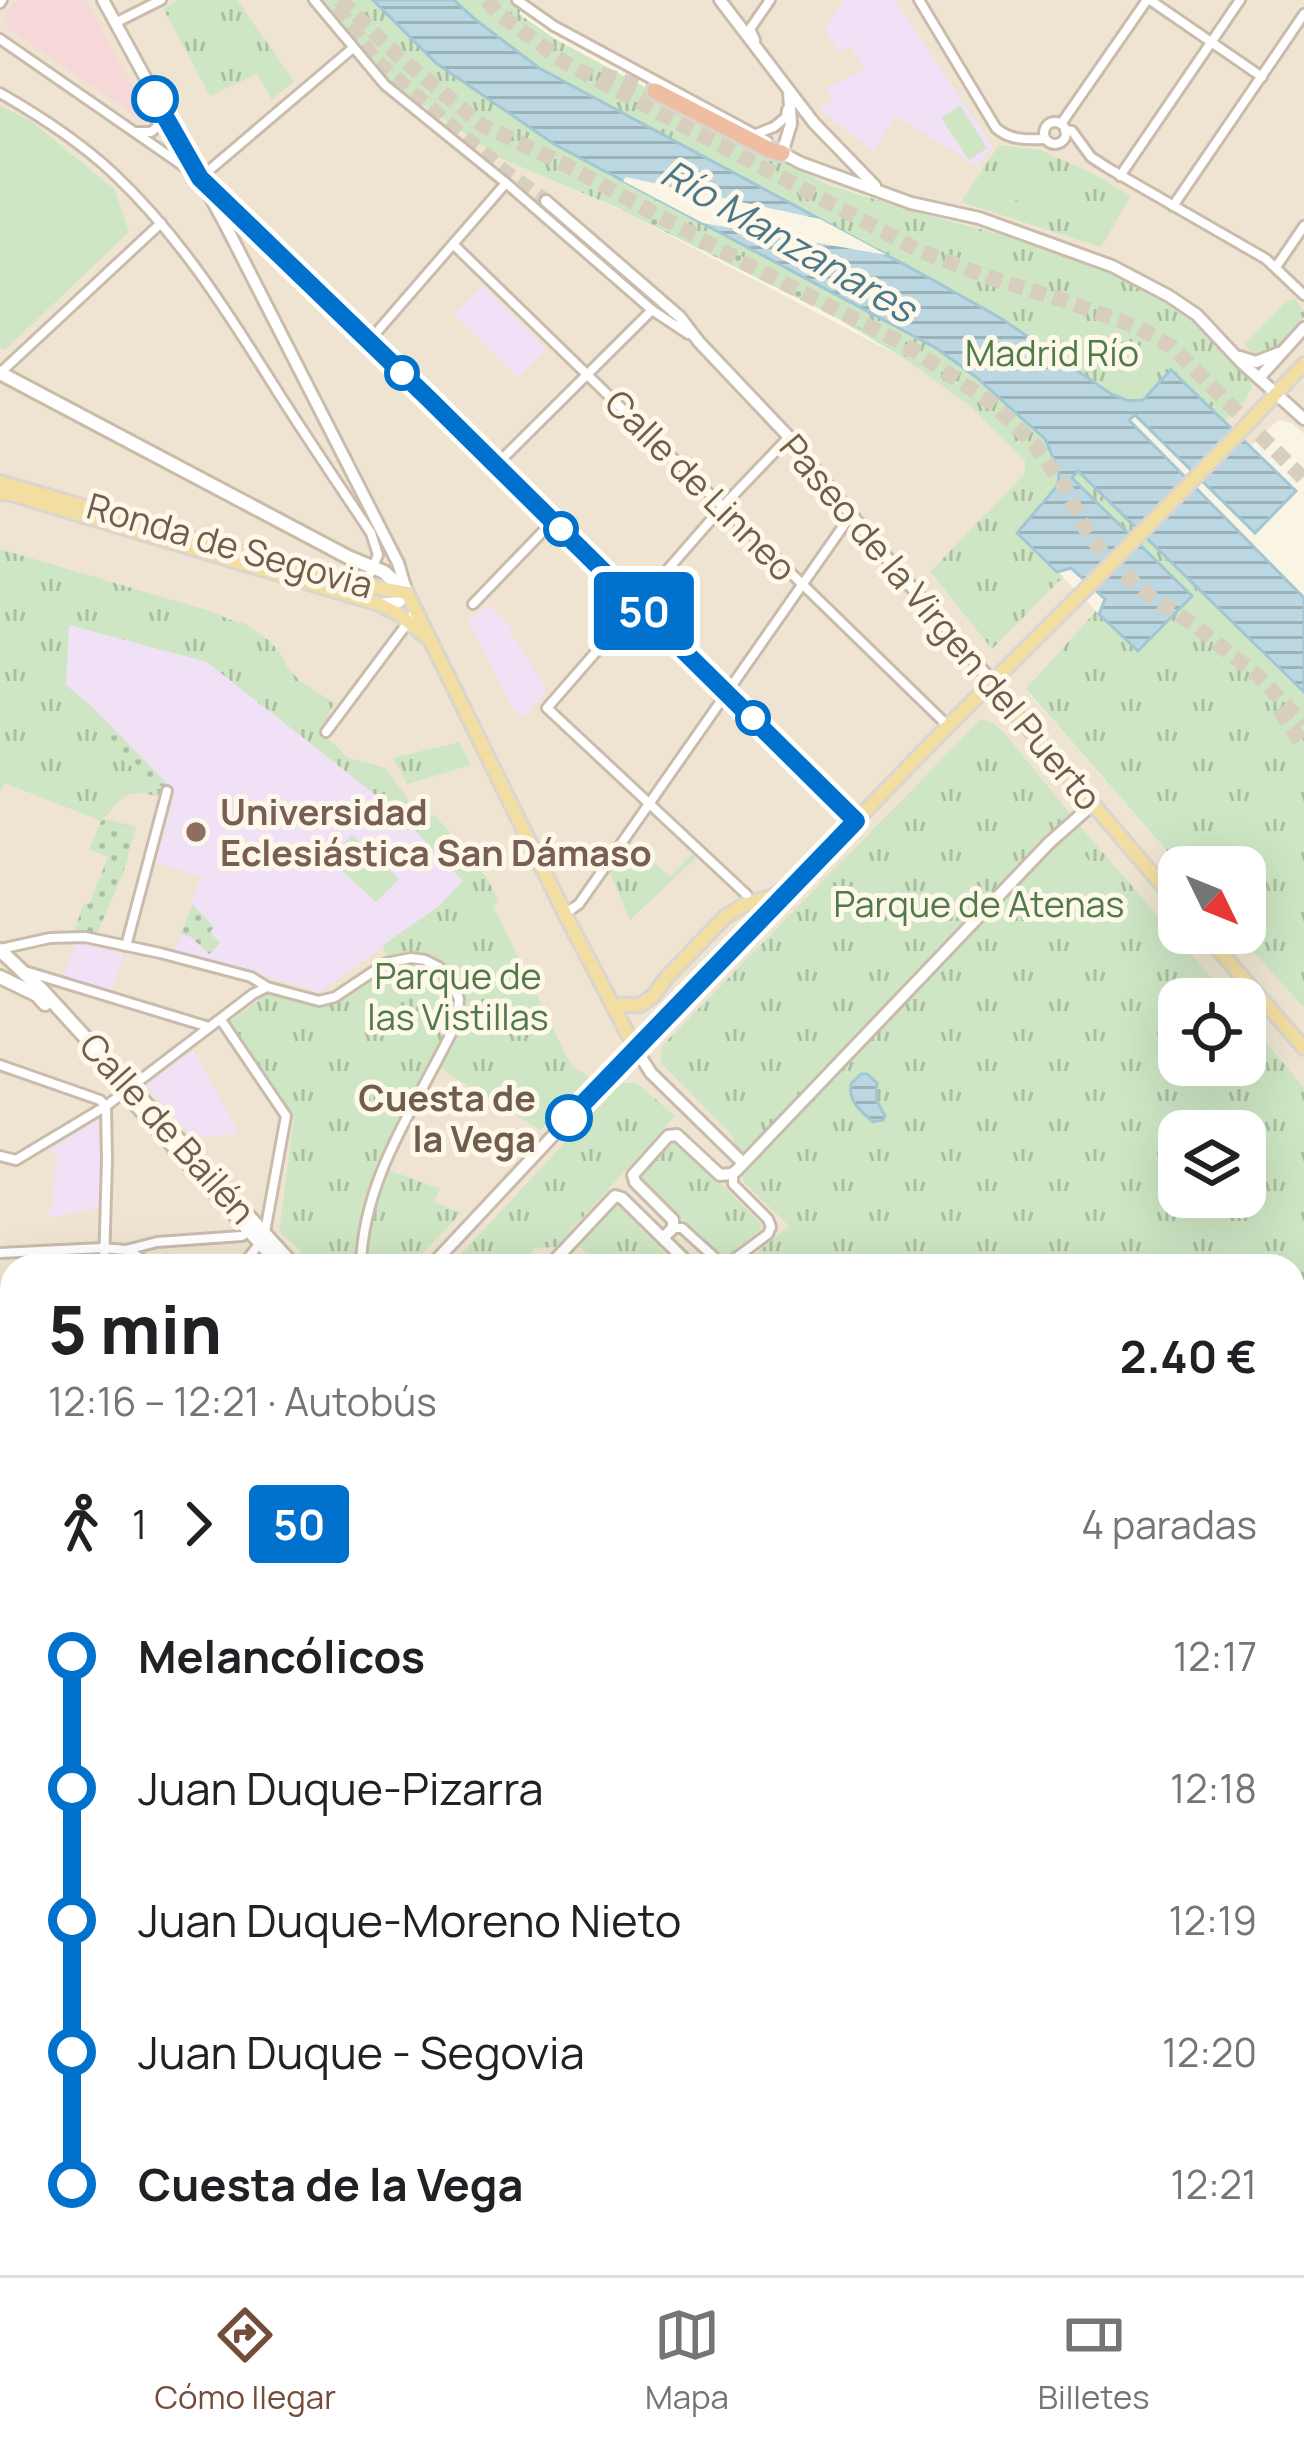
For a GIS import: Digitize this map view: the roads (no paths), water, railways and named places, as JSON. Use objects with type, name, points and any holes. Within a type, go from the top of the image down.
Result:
[{"type":"highway","points":[[655,91],[782,153]]},
{"type":"main road","points":[[635,1048],[1304,364]]},
{"type":"main road","points":[[0,373],[352,560],[374,564],[411,599]]},
{"type":"main road","name":"Ronda de Segovia","points":[[0,482],[411,599],[635,1048]]},
{"type":"main road","name":"Ronda de Segovia","points":[[0,493],[379,604],[431,641]]},
{"type":"main road","name":"Paseo de la Virgen del Puerto","points":[[992,682],[1158,880]]},
{"type":"main road","points":[[612,1005],[640,1005],[725,917],[800,879]]},
{"type":"main road","name":"Calle de Bailén","points":[[0,950],[24,971],[272,1254]]},
{"type":"main road","points":[[1222,954],[1304,1048]]},
{"type":"main road","points":[[0,977],[40,992]]},
{"type":"main road","name":"Calle de Bailén","points":[[258,1235],[280,1254]]},
{"type":"street","points":[[103,0],[398,562],[411,599],[408,621],[326,732]]},
{"type":"street","points":[[116,23],[160,0]]},
{"type":"street","name":"Paseo de la Virgen del Puerto","points":[[314,0],[385,85],[652,310],[699,342]]},
{"type":"street","points":[[517,0],[554,26],[756,134],[802,164],[911,203],[979,218],[1112,266],[1183,304],[1259,378],[1302,412]]},
{"type":"street","points":[[720,0],[814,123],[880,191]]},
{"type":"street","points":[[767,63],[750,29],[770,0]]},
{"type":"street","points":[[919,0],[996,128],[1010,136],[1044,135],[1054,144],[1060,142],[1065,137],[1063,128],[1148,0],[1262,77]]},
{"type":"street","points":[[1120,176],[1240,0]]},
{"type":"street","points":[[1173,206],[1304,14]]},
{"type":"street","points":[[0,39],[200,178],[856,821]]},
{"type":"street","points":[[200,178],[353,48]]},
{"type":"street","points":[[756,134],[774,128],[786,117],[789,91]]},
{"type":"street","points":[[782,153],[791,124],[789,91]]},
{"type":"street","points":[[0,93],[89,152],[161,223],[202,273],[370,533],[378,555],[366,583]]},
{"type":"street","points":[[134,132],[157,128],[160,108]]},
{"type":"street","points":[[1044,135],[1050,123],[1072,131],[1091,157],[1242,244],[1276,267],[1304,295]]},
{"type":"street","points":[[369,341],[506,183]]},
{"type":"street","name":"Paseo de la Virgen del Puerto","points":[[546,201],[680,316],[789,437],[992,682]]},
{"type":"street","points":[[0,373],[161,223]]},
{"type":"street","points":[[1276,267],[1304,226]]},
{"type":"street","name":"Calle de Linneo","points":[[453,244],[948,726]]},
{"type":"street","points":[[496,465],[652,310]]},
{"type":"street","points":[[1259,378],[1304,328]]},
{"type":"street","points":[[1236,355],[1256,362],[1282,352]]},
{"type":"street","points":[[747,895],[547,708],[789,437]]},
{"type":"street","points":[[565,914],[579,904],[851,515]]},
{"type":"street","points":[[473,604],[553,521]]},
{"type":"street","points":[[374,564],[398,562]]},
{"type":"street","points":[[379,604],[411,599]]},
{"type":"street","points":[[126,946],[167,791]]},
{"type":"street","points":[[741,1254],[771,1227],[733,1184],[732,1176],[1049,843],[1093,803]]},
{"type":"street","points":[[0,950],[64,936],[85,937],[250,977],[267,987],[315,1000],[327,1000],[397,959],[425,960],[439,967],[456,989],[459,1010],[446,1045],[380,1172],[362,1254]]},
{"type":"street","points":[[24,971],[210,1027]]},
{"type":"street","points":[[0,1156],[16,1160],[106,1106],[267,987]]},
{"type":"street","points":[[221,1020],[286,1116],[258,1235],[248,1254]]},
{"type":"street","points":[[442,1254],[635,1048],[652,1073],[740,1167]]},
{"type":"street","points":[[0,1065],[106,1106],[105,1254]]},
{"type":"street","points":[[668,1233],[671,1216],[633,1175],[668,1136],[680,1137],[720,1175],[740,1167]]},
{"type":"street","points":[[561,1254],[615,1196],[668,1233],[683,1254]]},
{"type":"street","points":[[668,1233],[682,1228],[711,1254]]},
{"type":"street","points":[[0,1252],[126,1250],[157,1242],[258,1235]]},
{"type":"street","points":[[126,1250],[133,1254]]},
{"type":"water","name":"Río Manzanares","points":[[373,0],[454,0],[539,68],[1002,319],[1111,394],[1143,400],[1171,370],[1296,491],[1255,533],[1135,415],[1129,420],[1304,598],[1304,692],[1078,471],[1072,478],[1192,596],[1138,651],[1099,614],[1105,599],[1071,568],[1057,572],[1017,533],[1058,485],[1059,472],[1045,439],[976,377],[936,348],[554,144],[436,63]]},
{"type":"water","points":[[861,1074],[877,1083],[883,1120],[873,1122],[853,1101],[851,1084]]},
{"type":"tunnel","points":[[340,0],[397,55],[482,125],[904,344],[992,403],[1034,444],[1109,561],[1258,676],[1304,724]]},
{"type":"tunnel","points":[[486,0],[564,62],[920,251],[1137,327],[1172,347],[1304,479]]},
{"type":"tunnel","points":[[337,7],[377,62],[546,201]]},
{"type":"tunnel","points":[[601,74],[655,91]]},
{"type":"tunnel","points":[[1279,709],[1304,747]]},
{"type":"place","name":"Universidad Eclesiástica San Dámaso","points":[[196,832]]},
{"type":"place","name":"Cuesta de la Vega","points":[[569,1118]]},
{"type":"park label","name":"Madrid Río","points":[[1052,352]]},
{"type":"park label","name":"Parque de Atenas","points":[[979,903]]},
{"type":"park label","name":"Parque de las Vistillas","points":[[458,996]]}]
